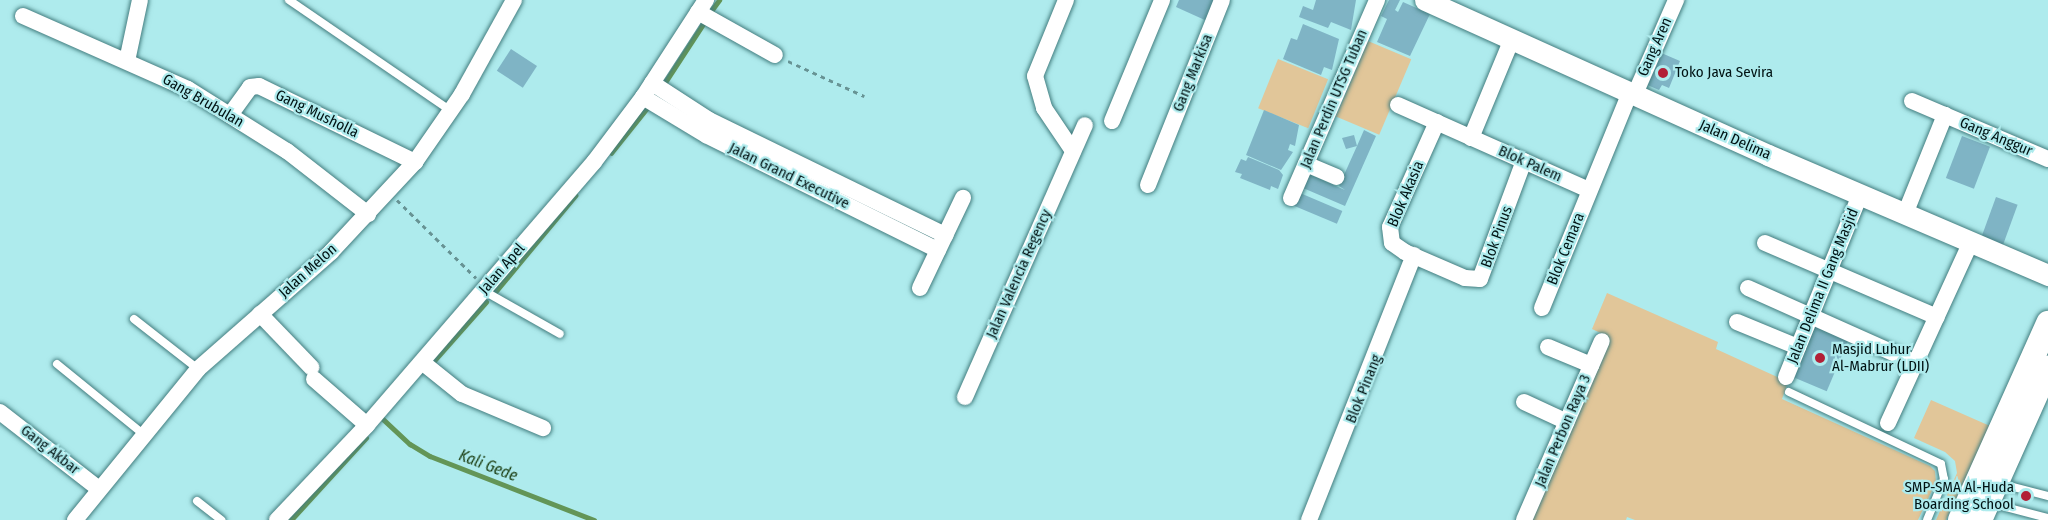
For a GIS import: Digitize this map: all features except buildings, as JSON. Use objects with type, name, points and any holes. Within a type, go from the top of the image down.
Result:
[{"type":"main road","points":[[1960,520],[2048,323]]},
{"type":"main road","points":[[1989,502],[2048,368]]},
{"type":"street","points":[[127,61],[140,0]]},
{"type":"street","name":"Jalan Melon","points":[[75,520],[198,369],[368,214],[415,162],[451,111],[514,0]]},
{"type":"street","points":[[1066,0],[1035,76],[1044,108],[1073,151]]},
{"type":"street","points":[[1112,121],[1162,0]]},
{"type":"street","name":"Gang Markisa","points":[[1148,185],[1222,0]]},
{"type":"street","name":"Jalan Perdin UTSG Tuban","points":[[1291,198],[1377,0]]},
{"type":"street","name":"Jalan Delima","points":[[1425,0],[1459,7],[1512,39],[1860,195],[2048,275]]},
{"type":"street","name":"Gang Aren","points":[[1589,190],[1676,0]]},
{"type":"street","points":[[705,12],[775,56]]},
{"type":"street","name":"Jalan Apel","points":[[277,520],[367,425],[594,162],[705,12]]},
{"type":"street","name":"Gang Brubulan","points":[[23,16],[188,89],[313,170],[368,214]]},
{"type":"street","points":[[1398,105],[1471,138],[1512,39]]},
{"type":"street","name":"Gang Musholla","points":[[230,115],[250,87],[259,86],[415,162]]},
{"type":"street","name":"Jalan Grand Executive","points":[[647,90],[671,106],[941,243]]},
{"type":"street","name":"Gang Anggur","points":[[1912,101],[2048,159]]},
{"type":"street","name":"Gang Anggur","points":[[1905,214],[1945,115]]},
{"type":"street","name":"Blok Akasia","points":[[1414,255],[1392,243],[1389,231],[1437,122]]},
{"type":"street","name":"Jalan Valencia Regency","points":[[965,397],[1085,125]]},
{"type":"street","name":"Blok Palem","points":[[1471,138],[1589,190]]},
{"type":"street","name":"Blok Pinus","points":[[1414,255],[1470,280],[1480,279],[1524,162]]},
{"type":"street","points":[[1306,164],[1336,177]]},
{"type":"street","name":"Blok Cemara","points":[[1542,308],[1589,190]]},
{"type":"street","name":"Jalan Delima II Gang Masjid","points":[[1787,385],[1798,347],[1860,195]]},
{"type":"street","points":[[920,288],[963,198]]},
{"type":"street","points":[[1888,423],[1971,242]]},
{"type":"street","points":[[1765,243],[1937,317]]},
{"type":"street","name":"Blok Pinang","points":[[1309,520],[1414,255]]},
{"type":"street","points":[[1748,288],[1916,363]]},
{"type":"street","points":[[260,314],[312,373],[367,425]]},
{"type":"street","points":[[1737,322],[1798,347]]},
{"type":"street","name":"Jalan Perbon Raya 3","points":[[1524,520],[1602,341]]},
{"type":"street","points":[[1548,347],[1592,365]]},
{"type":"street","points":[[422,362],[462,394],[543,428]]},
{"type":"street","points":[[1524,402],[1567,422]]},
{"type":"street","name":"Gang Akbar","points":[[0,412],[99,489]]},
{"type":"lane","points":[[289,0],[451,111]]},
{"type":"lane","points":[[485,289],[560,334]]},
{"type":"lane","points":[[134,319],[198,369]]},
{"type":"lane","points":[[57,364],[143,434]]},
{"type":"lane","points":[[1787,385],[1941,464],[1944,478],[1927,520]]},
{"type":"lane","points":[[1989,502],[2048,496]]},
{"type":"lane","points":[[197,501],[221,520]]},
{"type":"lane","points":[[1989,502],[2048,518]]},
{"type":"path","points":[[775,56],[864,96]]},
{"type":"path","points":[[389,192],[485,289]]},
{"type":"shaded area","points":[[1368,41],[1411,59],[1379,135],[1336,116]]},
{"type":"shaded area","points":[[1278,59],[1328,79],[1308,128],[1258,108]]},
{"type":"shaded area","points":[[1607,293],[1718,342],[1716,349],[1788,382],[1782,399],[1930,466],[1935,471],[1936,482],[1918,520],[1635,520],[1627,517],[1626,520],[1529,520],[1609,337],[1592,329]]},
{"type":"shaded area","points":[[1931,400],[1990,426],[1946,520],[1936,520],[1957,473],[1955,461],[1945,452],[1914,438]]},
{"type":"waterway","points":[[709,14],[719,0]]},
{"type":"waterway","points":[[664,84],[705,21]]},
{"type":"waterway","points":[[611,153],[647,108]]},
{"type":"waterway","points":[[496,291],[575,196]]},
{"type":"waterway","points":[[433,362],[486,302]]},
{"type":"waterway","name":"Kali Gede","points":[[383,419],[410,444],[430,456],[594,520]]},
{"type":"waterway","points":[[291,520],[366,438]]},
{"type":"place","name":"Toko Java Sevira","points":[[1663,73]]},
{"type":"place","name":"Masjid Luhur Al-Mabrur (LDII)","points":[[1820,358]]},
{"type":"place","name":"SMP-SMA Al-Huda Boarding School","points":[[2026,496]]}]
